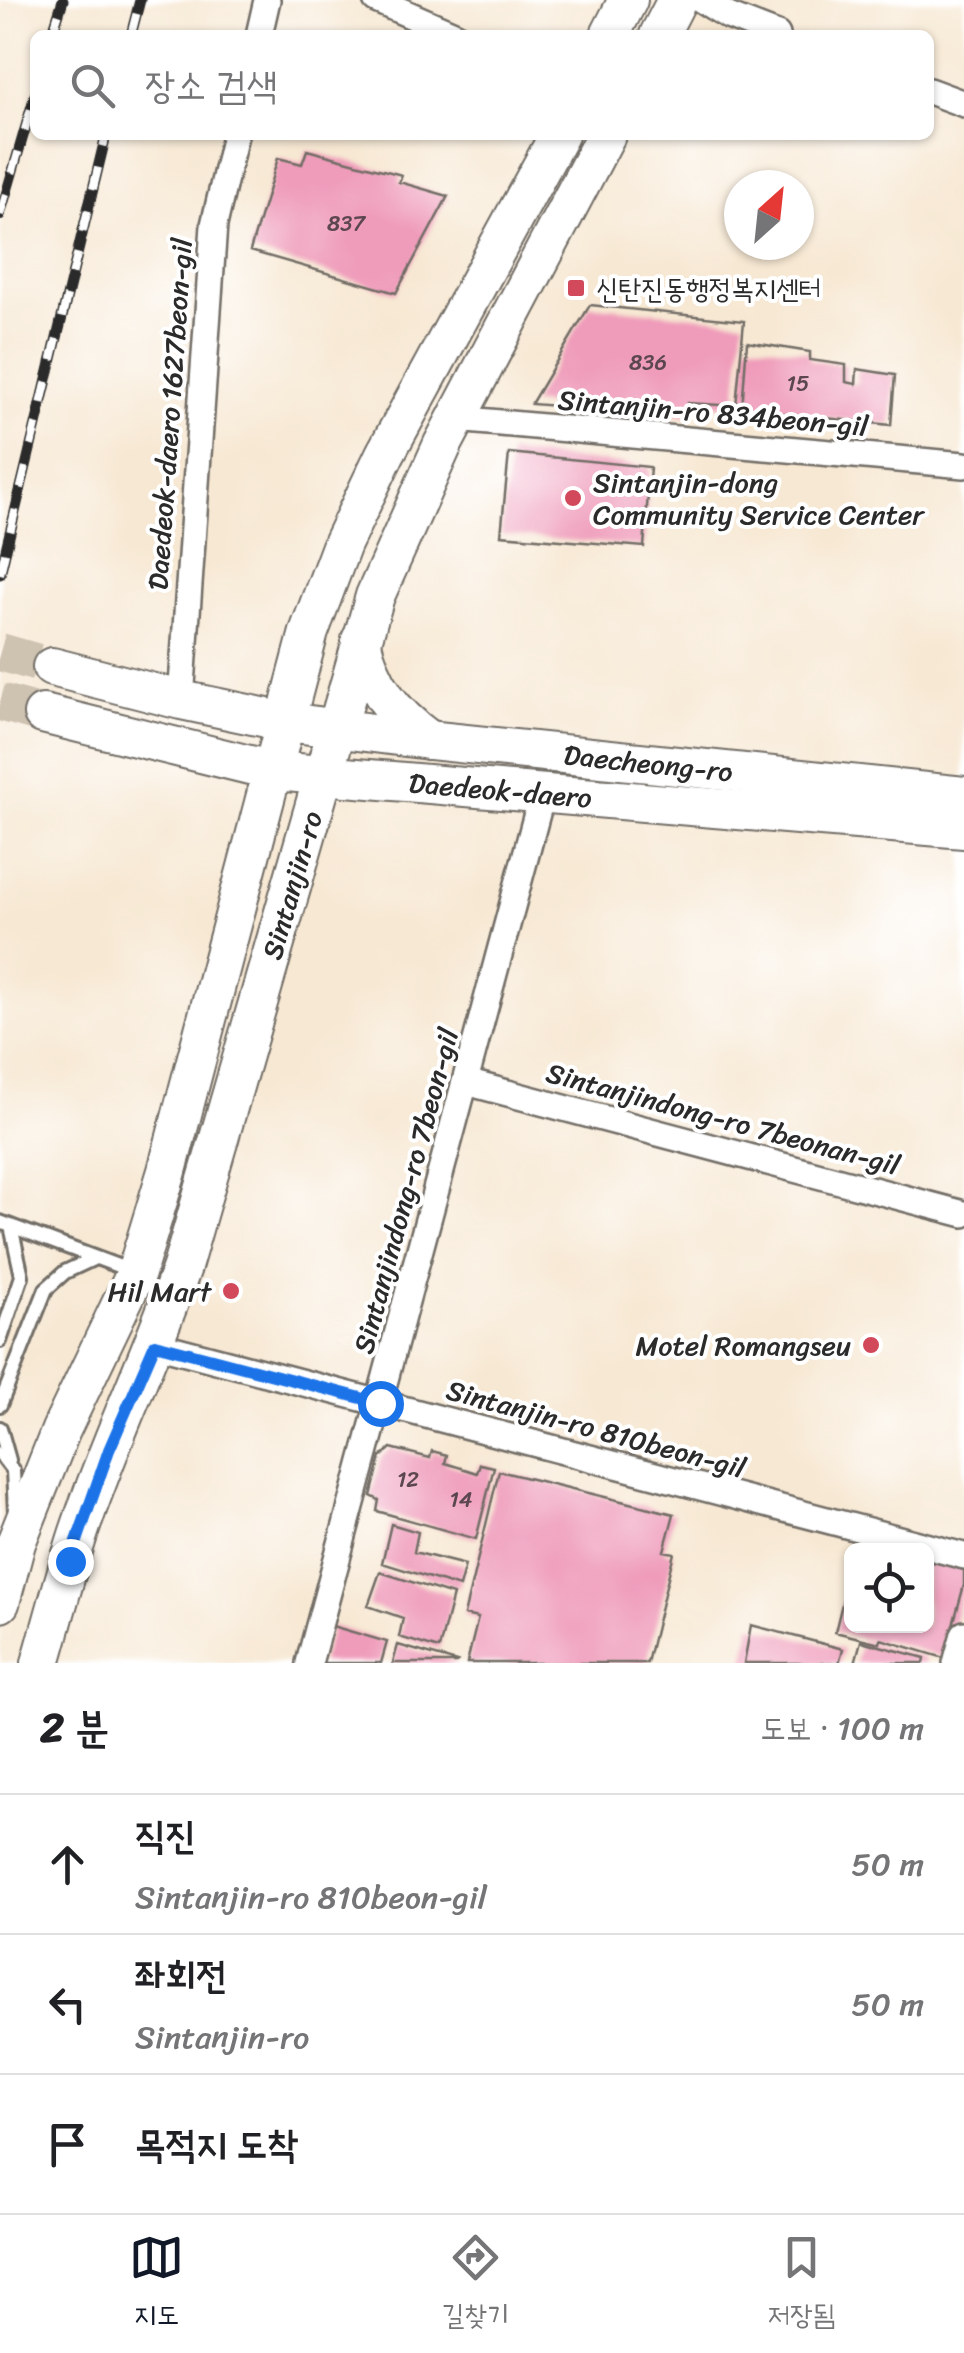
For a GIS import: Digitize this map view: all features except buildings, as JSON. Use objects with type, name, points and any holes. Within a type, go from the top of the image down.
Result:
[{"type":"main road","points":[[613,30],[628,0]]},
{"type":"main road","points":[[661,30],[677,0]]},
{"type":"main road","name":"Sintanjin-ro","points":[[0,1602],[16,1543],[61,1430],[136,1273],[167,1171],[309,632],[342,544],[385,454],[556,140]]},
{"type":"main road","name":"Sintanjin-ro","points":[[42,1663],[77,1536],[182,1267],[374,596],[456,420],[603,140]]},
{"type":"main road","points":[[361,640],[376,686],[397,714],[428,740]]},
{"type":"main road","points":[[52,667],[181,700],[334,728]]},
{"type":"main road","name":"Daedeok-daero","points":[[44,714],[274,771],[964,828]]},
{"type":"main road","name":"Daecheong-ro","points":[[334,728],[964,796]]},
{"type":"street","points":[[259,30],[267,0]]},
{"type":"street","points":[[702,0],[728,16],[764,30]]},
{"type":"street","points":[[389,3],[446,30]]},
{"type":"street","points":[[934,93],[964,104]]},
{"type":"street","name":"Daedeok-daero 1627beon-gil","points":[[181,700],[214,225],[234,140]]},
{"type":"street","name":"Sintanjin-ro 834beon-gil","points":[[456,420],[964,465]]},
{"type":"street","name":"Sintanjindong-ro 7beon-gil","points":[[309,1663],[543,791]]},
{"type":"street","name":"Sintanjindong-ro 7beonan-gil","points":[[466,1082],[964,1214]]},
{"type":"street","name":"Sintanjin-ro 810beon-gil","points":[[155,1344],[964,1556]]},
{"type":"street","points":[[956,1663],[964,1634]]},
{"type":"lane","points":[[6,1224],[136,1273]]},
{"type":"lane","points":[[0,1342],[22,1276],[6,1224]]},
{"type":"lane","points":[[0,1405],[46,1290],[65,1272],[95,1258]]},
{"type":"lane","points":[[0,1428],[12,1471],[16,1543]]},
{"type":"lane","points":[[0,1454],[12,1471]]},
{"type":"tunnel","points":[[0,652],[52,667]]},
{"type":"tunnel","points":[[0,702],[43,714]]},
{"type":"railway","points":[[54,30],[63,0]]},
{"type":"railway","points":[[132,30],[140,0]]},
{"type":"railway","points":[[0,215],[30,112]]},
{"type":"railway","points":[[0,574],[105,140]]},
{"type":"place","name":"신탄진동행정복지센터","points":[[576,288]]},
{"type":"place","name":"Sintanjin-dong Community Service Center","points":[[573,498]]},
{"type":"place","name":"Hil Mart","points":[[231,1291]]},
{"type":"place","name":"Motel Romangseu","points":[[871,1345]]},
{"type":"route","points":[[70,1561],[109,1450],[155,1344],[380,1403]]}]
